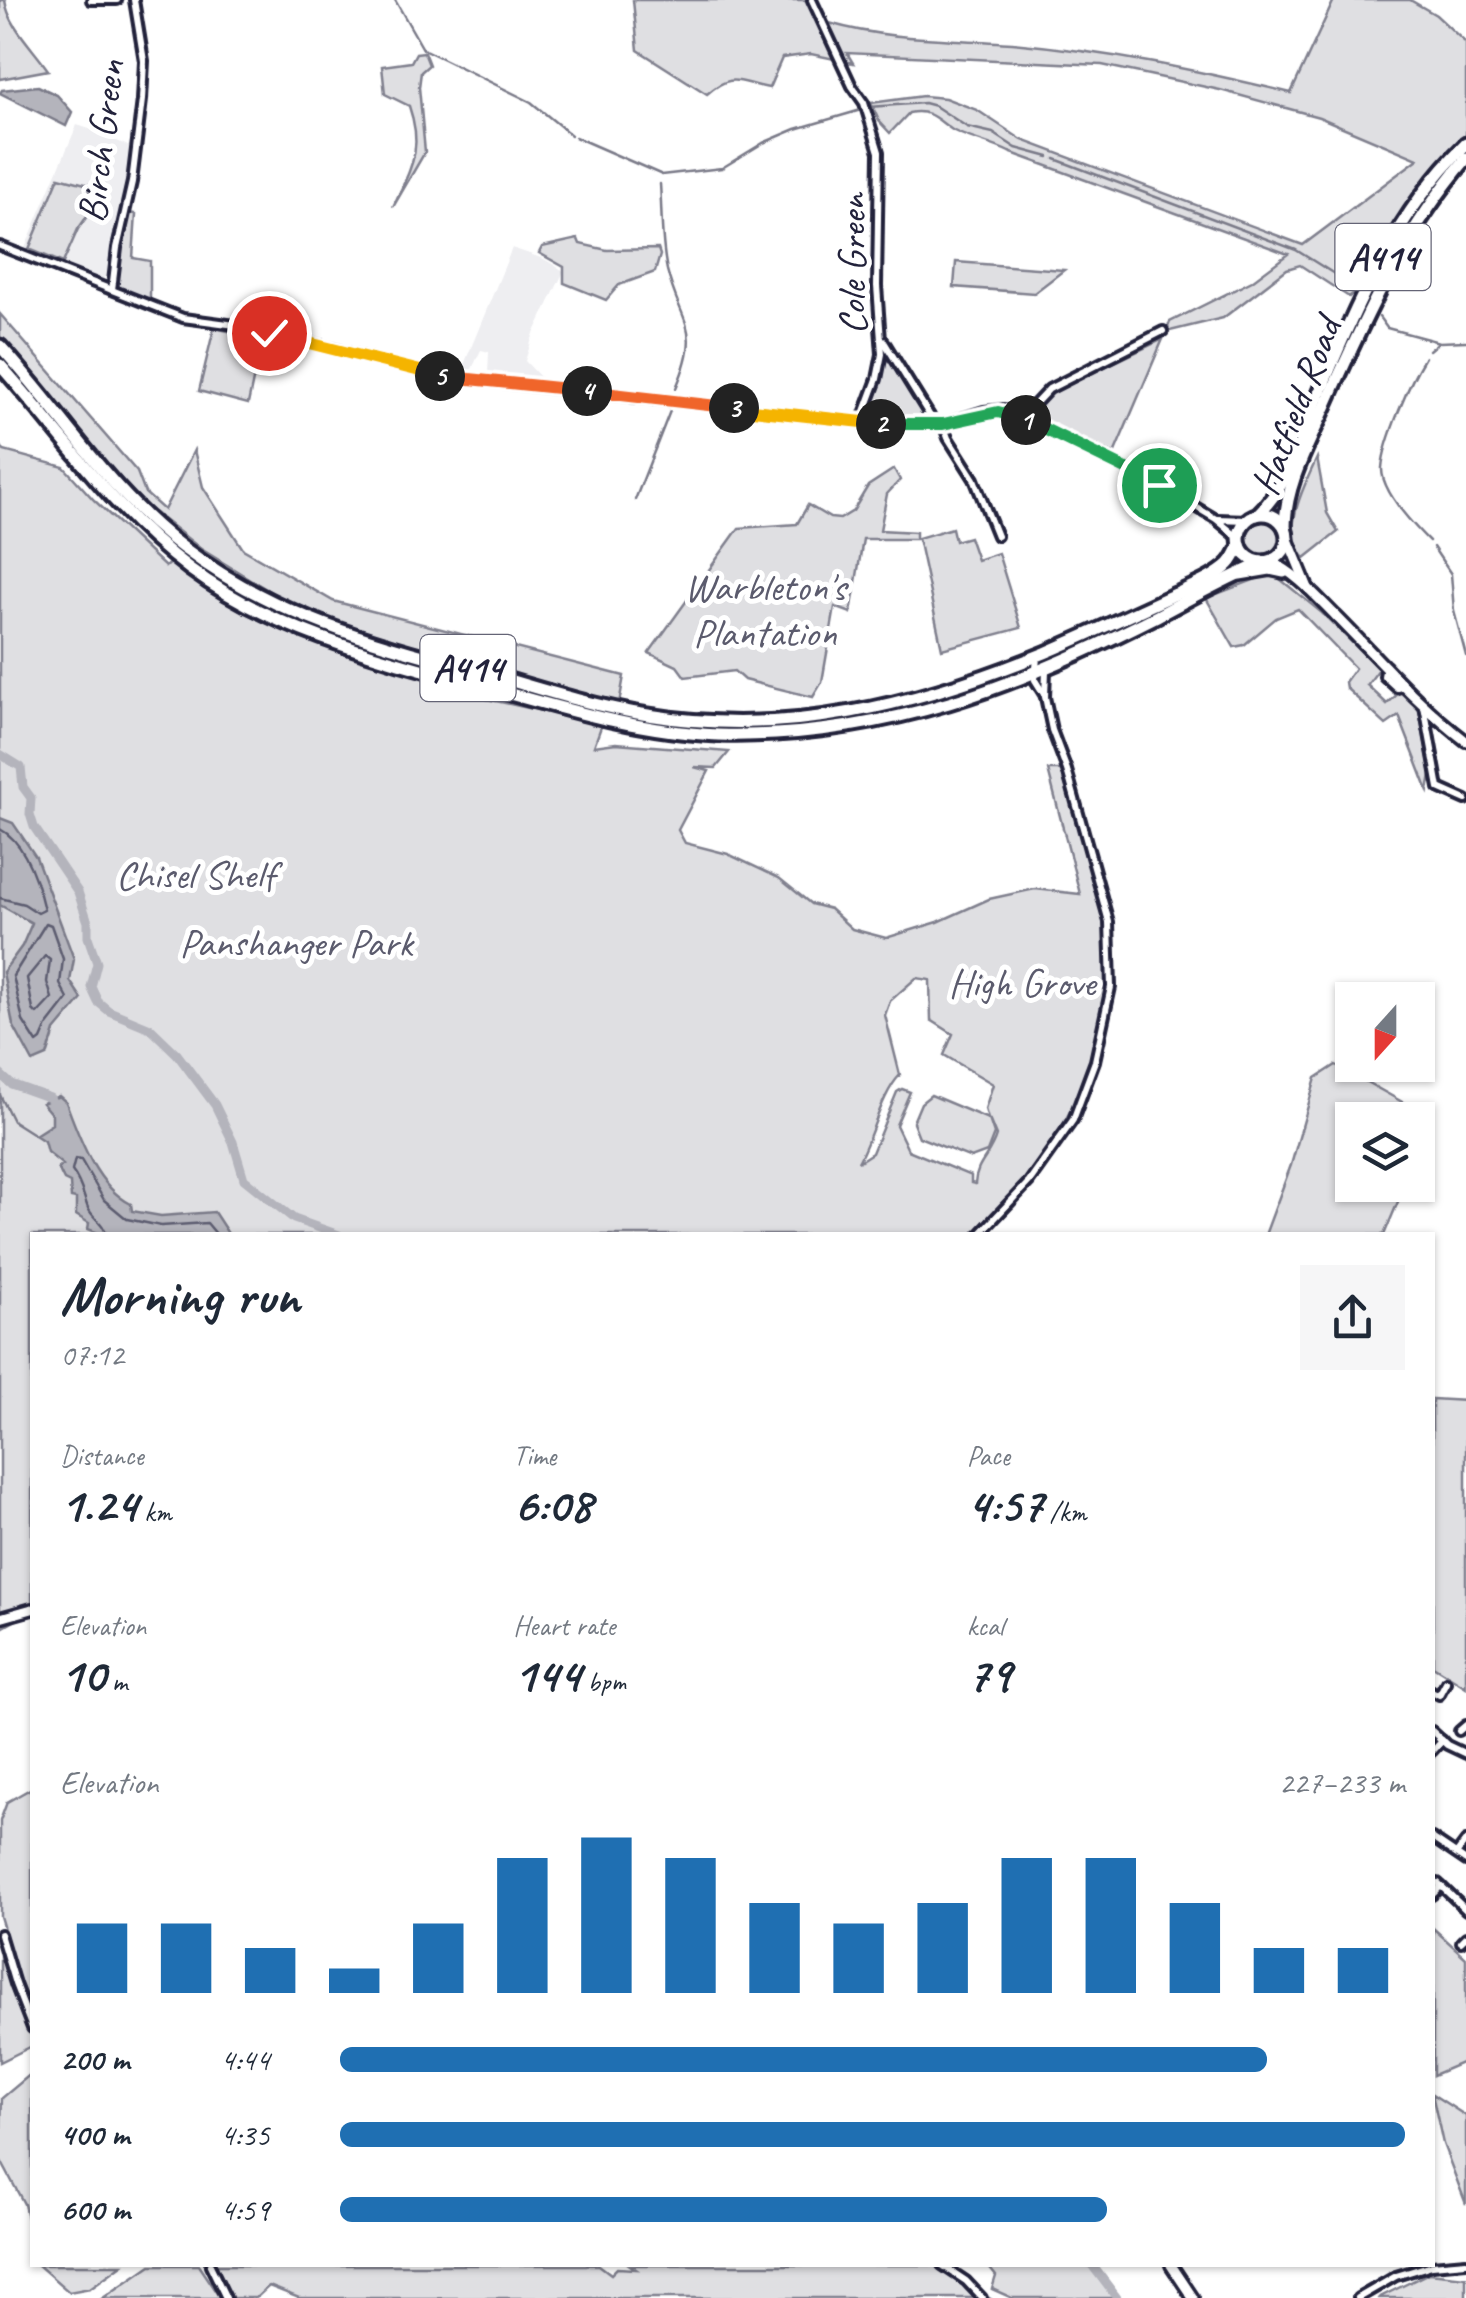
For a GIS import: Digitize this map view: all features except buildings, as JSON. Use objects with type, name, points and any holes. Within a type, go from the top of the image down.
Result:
[{"type":"highway","name":"Hatfield Road","points":[[1286,532],[1285,506],[1294,479],[1371,303],[1464,151]]},
{"type":"highway","name":"Hatfield Road","points":[[1253,518],[1279,490],[1347,328],[1377,268],[1408,217],[1447,174]]},
{"type":"highway","name":"A414","points":[[0,346],[116,488],[184,548],[265,600],[334,630],[381,644],[599,705],[674,719],[734,723],[809,720],[942,692],[1107,626],[1224,568],[1240,542]]},
{"type":"highway","name":"A414","points":[[0,365],[115,504],[194,572],[259,608],[316,635],[431,671],[598,718],[676,731],[778,734],[903,715],[1034,673],[1268,562]]},
{"type":"highway","points":[[1273,516],[1286,532],[1285,550],[1268,562],[1252,560],[1240,542],[1253,518],[1273,516]]},
{"type":"main road","points":[[1286,532],[1306,587]]},
{"type":"main road","points":[[1268,562],[1290,572],[1466,741]]},
{"type":"main road","points":[[1234,575],[1274,570],[1306,587]]},
{"type":"main road","points":[[0,1618],[30,1610]]},
{"type":"main road","points":[[1172,2267],[1194,2298]]},
{"type":"street","points":[[91,0],[117,0]]},
{"type":"street","name":"Birch Green","points":[[112,290],[134,170],[142,100],[144,61],[134,0]]},
{"type":"street","name":"Cole Green","points":[[812,0],[864,104],[880,152],[880,368],[861,422]]},
{"type":"street","points":[[0,246],[192,320],[260,331],[436,376],[861,422],[932,425],[998,412],[1019,417],[1143,476],[1216,518],[1240,542]]},
{"type":"street","points":[[1028,421],[1034,404],[1048,388],[1163,331]]},
{"type":"street","points":[[882,338],[932,425]]},
{"type":"street","points":[[943,424],[974,479],[997,536]]},
{"type":"street","points":[[1216,518],[1253,518]]},
{"type":"street","points":[[983,1232],[1029,1182],[1072,1120],[1095,1061],[1111,987],[1108,922],[1046,697],[1034,673],[1037,656]]},
{"type":"street","points":[[1046,697],[1047,667]]},
{"type":"street","points":[[1424,704],[1438,788],[1466,800]]},
{"type":"street","points":[[1435,1692],[1440,1695],[1446,1682]]},
{"type":"street","points":[[1458,1731],[1466,1725]]},
{"type":"street","points":[[1435,1734],[1466,1754]]},
{"type":"street","points":[[1435,1748],[1442,1740]]},
{"type":"street","points":[[1435,1840],[1466,1861]]},
{"type":"street","points":[[1457,1853],[1466,1841]]},
{"type":"street","points":[[1435,1892],[1440,1884],[1464,1905]]},
{"type":"street","points":[[0,1934],[30,2023]]},
{"type":"street","points":[[1435,2265],[1466,2262]]},
{"type":"street","points":[[211,2267],[226,2298]]},
{"type":"street","points":[[945,2267],[968,2282],[982,2298]]},
{"type":"street","points":[[1358,2298],[1396,2276],[1425,2267]]},
{"type":"shaded area","points":[[77,125],[115,137],[132,148],[111,272],[100,281],[24,250]]},
{"type":"shaded area","points":[[512,248],[564,271],[525,361],[546,383],[500,380],[488,374],[489,352],[481,350],[470,373],[461,372]]},
{"type":"green space","points":[[0,0],[5,0],[16,28],[48,70],[0,79]]},
{"type":"green space","points":[[633,0],[817,0],[829,23],[852,29],[1083,51],[1291,93],[1334,0],[1410,0],[1436,15],[1466,43],[1466,140],[1349,297],[1300,265],[1287,269],[1223,318],[1166,332],[1170,322],[1252,281],[1288,254],[960,134],[928,114],[909,113],[890,133],[871,103],[923,96],[945,98],[977,110],[1022,140],[1303,245],[1418,159],[1319,117],[1220,90],[1102,65],[847,53],[853,63],[811,54],[782,58],[769,88],[730,81],[707,94],[638,50]]},
{"type":"green space","points":[[424,52],[429,65],[421,72],[419,87],[425,152],[393,207],[413,158],[415,135],[409,106],[385,94],[382,66],[411,62],[416,53]]},
{"type":"green space","points":[[59,177],[89,185],[88,203],[95,205],[78,229],[63,263],[29,249]]},
{"type":"green space","points":[[128,213],[136,214],[133,258],[150,261],[147,300],[118,288],[119,250]]},
{"type":"green space","points":[[578,239],[580,244],[607,250],[658,249],[655,272],[619,285],[606,300],[564,283],[564,267],[539,253],[542,247]]},
{"type":"green space","points":[[956,262],[1064,270],[1034,293],[954,287]]},
{"type":"green space","points":[[0,314],[137,472],[145,493],[164,510],[194,450],[203,487],[243,549],[333,601],[624,676],[619,704],[334,624],[284,600],[201,549],[149,508],[73,428],[0,340]]},
{"type":"green space","points":[[214,328],[262,338],[248,404],[199,391]]},
{"type":"green space","points":[[1163,339],[1114,454],[1035,418],[1037,406],[1050,393]]},
{"type":"green space","points":[[885,346],[926,414],[925,422],[865,420]]},
{"type":"green space","name":"Panshanger Park","points":[[0,444],[4,451],[64,467],[165,567],[172,561],[203,584],[482,698],[602,724],[594,746],[616,743],[729,752],[716,768],[694,767],[709,771],[678,830],[685,843],[728,854],[779,878],[811,904],[830,909],[852,929],[886,938],[938,922],[989,899],[1035,889],[1080,894],[1048,770],[1061,770],[1106,935],[1109,985],[1104,1019],[1081,1089],[1064,1123],[1022,1185],[976,1232],[30,1232],[30,1612],[0,1629]],"holes":[[[916,978],[930,980],[931,1020],[953,1034],[944,1055],[993,1084],[985,1109],[988,1119],[931,1095],[921,1103],[913,1122],[919,1137],[971,1158],[987,1152],[994,1134],[989,1119],[996,1136],[975,1184],[971,1183],[971,1176],[908,1150],[896,1125],[910,1092],[902,1089],[897,1092],[872,1153],[858,1162],[900,1075],[885,1015],[890,1001]]]},
{"type":"green space","points":[[1317,458],[1327,513],[1338,532],[1305,558],[1297,548],[1294,523]]},
{"type":"green space","name":"Warbleton's Plantation","points":[[894,469],[900,480],[887,494],[880,530],[916,532],[916,539],[863,539],[851,613],[835,607],[822,682],[813,697],[744,680],[734,671],[685,677],[677,666],[649,653],[739,528],[797,524],[808,505],[830,518],[840,519],[853,511],[868,486]]},
{"type":"green space","points":[[1264,520],[1277,526],[1283,539],[1277,552],[1264,558],[1251,552],[1245,539],[1251,526]]},
{"type":"green space","points":[[952,528],[955,541],[969,537],[977,560],[998,553],[1021,628],[942,649],[918,538]]},
{"type":"green space","points":[[1275,575],[1322,613],[1379,669],[1367,685],[1387,704],[1402,690],[1419,710],[1431,774],[1428,791],[1399,716],[1386,725],[1346,688],[1345,682],[1355,668],[1298,609],[1276,618],[1244,645],[1234,647],[1206,598]]},
{"type":"green space","points":[[1335,1066],[1335,1082],[1366,1082],[1402,1102],[1335,1102],[1335,1202],[1398,1202],[1385,1232],[1266,1232],[1291,1165],[1316,1078]]},
{"type":"green space","points":[[1435,1399],[1466,1401],[1466,1687],[1435,1667]]},
{"type":"green space","points":[[30,1789],[30,2016],[0,1916],[0,1821],[7,1802]]},
{"type":"green space","points":[[1435,1930],[1466,1958],[1466,2061],[1435,2074]]},
{"type":"green space","points":[[0,1945],[30,2033],[30,2047],[0,2062]]},
{"type":"green space","points":[[30,2075],[30,2232],[24,2204],[0,2159],[2,2098]]},
{"type":"green space","points":[[1435,2096],[1466,2116],[1466,2204],[1443,2144]]},
{"type":"green space","points":[[40,2267],[119,2267],[90,2288],[69,2292]]},
{"type":"green space","points":[[148,2267],[199,2267],[220,2298],[103,2298]]},
{"type":"green space","points":[[214,2267],[602,2267],[611,2274],[617,2268],[636,2269],[633,2267],[940,2267],[989,2298],[299,2298],[269,2286],[256,2298],[230,2298]]},
{"type":"green space","points":[[989,2267],[1091,2267],[1114,2298],[1012,2298],[992,2289],[996,2276]]},
{"type":"green space","points":[[1429,2273],[1466,2277],[1466,2298],[1378,2298]]},
{"type":"water","points":[[38,86],[57,95],[72,112],[66,126],[0,93]]},
{"type":"water","points":[[0,818],[13,823],[36,857],[74,959],[70,981],[82,999],[55,1031],[47,1056],[33,1062],[13,1025],[3,972],[22,946],[32,923],[0,905]]},
{"type":"water","points":[[59,1096],[66,1102],[98,1173],[131,1204],[132,1211],[161,1216],[214,1212],[227,1232],[88,1229],[89,1223],[76,1215],[70,1183],[58,1168],[63,1165],[35,1135],[52,1124],[52,1115],[42,1103]]},
{"type":"waterway","points":[[395,0],[423,49],[531,102],[571,135]]},
{"type":"waterway","points":[[869,107],[924,103],[935,106],[967,127],[993,133],[1016,148],[1049,157]]},
{"type":"waterway","points":[[661,175],[722,168],[763,143],[796,129],[861,110]]},
{"type":"waterway","points":[[575,137],[660,174]]},
{"type":"waterway","points":[[1055,159],[1296,250],[1353,290]]},
{"type":"waterway","points":[[660,184],[665,260],[689,338],[676,388]]},
{"type":"waterway","points":[[1379,317],[1387,328],[1439,342],[1429,350]]},
{"type":"waterway","points":[[1439,342],[1466,341]]},
{"type":"waterway","points":[[1425,357],[1399,411],[1382,468],[1392,497],[1429,541]]},
{"type":"waterway","points":[[635,500],[670,411]]},
{"type":"waterway","points":[[1433,547],[1451,574],[1454,611],[1466,656]]},
{"type":"waterway","points":[[0,754],[21,767],[23,787],[31,798],[34,827],[78,892],[97,963],[91,987],[98,1002],[109,1011],[150,1028],[177,1054],[215,1105],[233,1142],[244,1179],[294,1219],[331,1232]]},
{"type":"waterway","points":[[0,1074],[11,1084],[50,1098],[54,1105]]},
{"type":"waterway","points":[[0,1095],[13,1121],[35,1135]]},
{"type":"waterway","points":[[1094,2267],[1117,2298]]},
{"type":"route","points":[[269,333],[436,376],[828,420],[932,425],[1004,413],[1159,485]]},
{"type":"park label","name":"Chisel Shelf","points":[[195,874]]},
{"type":"park label","name":"High Grove","points":[[1022,982]]}]
